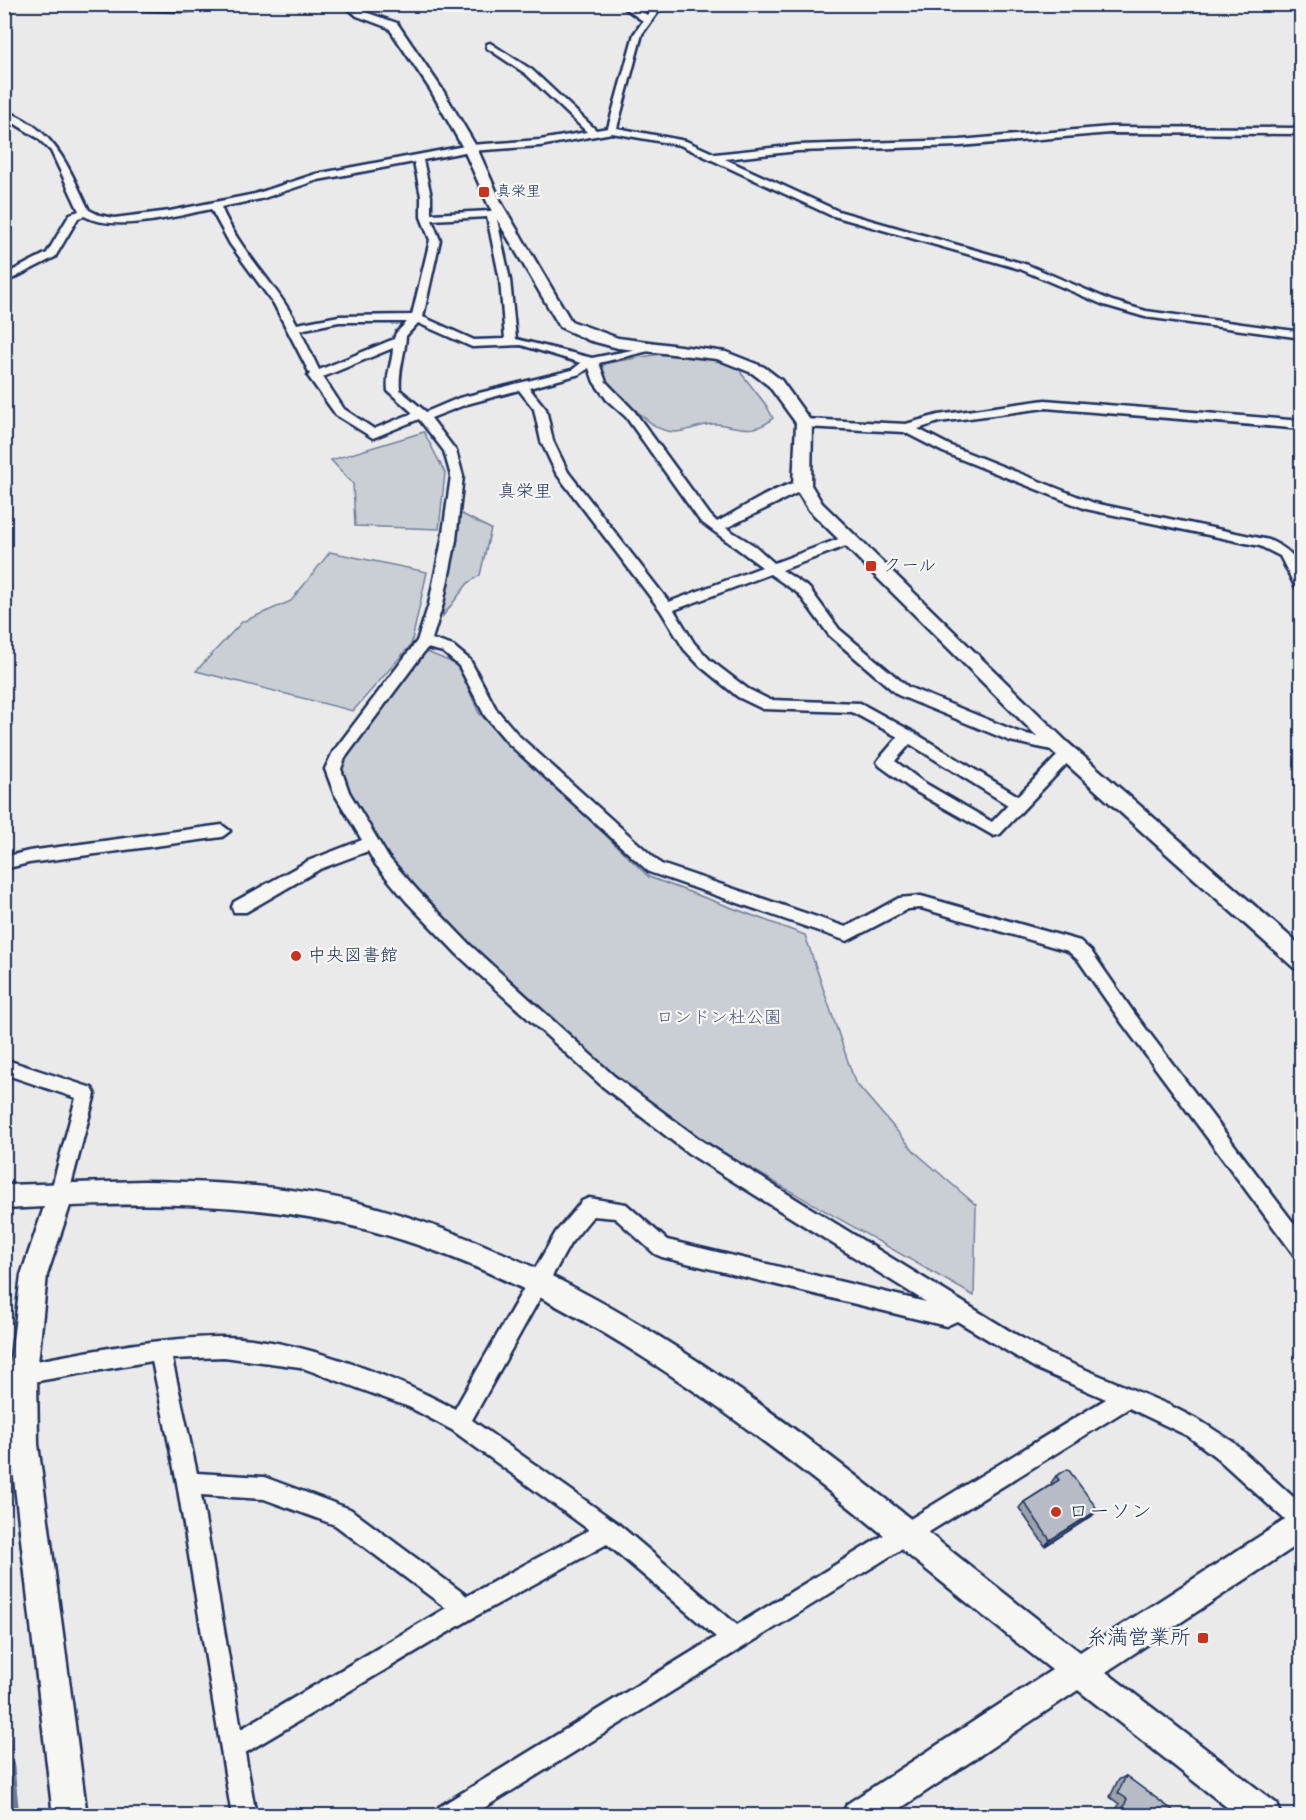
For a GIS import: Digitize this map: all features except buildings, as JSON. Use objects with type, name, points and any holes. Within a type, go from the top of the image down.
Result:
[{"type":"street","points":[[72,4],[182,8],[250,4]]},
{"type":"street","points":[[348,4],[361,14],[393,26],[436,89],[470,148],[495,213],[511,342]]},
{"type":"street","points":[[624,4],[647,19]]},
{"type":"street","points":[[612,130],[638,34],[660,4]]},
{"type":"street","points":[[490,46],[529,72],[594,133]]},
{"type":"street","points":[[4,113],[41,136],[55,150],[85,212],[96,218],[124,220],[215,205],[269,194],[316,177],[470,148],[540,143],[612,130],[683,143],[823,209],[1024,267],[1108,303],[1145,314],[1302,335]]},
{"type":"street","points":[[715,157],[783,148],[940,144],[1094,130],[1243,134],[1302,131]]},
{"type":"street","points":[[418,158],[426,196],[426,217],[435,240],[417,318],[400,335],[398,360],[392,372],[394,391],[411,403],[450,451],[457,476],[447,550],[436,604],[424,642],[338,756],[333,769],[342,793],[382,861],[464,950],[608,1081],[695,1147],[1044,1362],[1195,1429],[1225,1450],[1302,1522],[860,1815]]},
{"type":"street","points":[[215,205],[236,244],[294,328],[314,376],[341,414],[355,420],[373,434],[463,401],[576,372],[592,361]]},
{"type":"street","points":[[4,280],[51,255],[74,216],[85,212]]},
{"type":"street","points":[[426,217],[495,213]]},
{"type":"street","points":[[495,213],[523,248],[565,324],[594,337],[720,355],[740,361],[775,382],[804,423],[802,485],[815,506],[1064,751],[1302,961]]},
{"type":"street","points":[[294,328],[339,319],[417,318],[472,344],[521,342],[551,349],[576,359],[592,361],[652,347]]},
{"type":"street","points":[[314,376],[400,341]]},
{"type":"street","points":[[592,361],[600,382],[611,397],[630,414],[658,456],[705,518],[716,528],[750,549],[785,580],[804,591],[834,632],[903,691],[944,710],[1015,737],[1064,751]]},
{"type":"street","points":[[521,385],[540,408],[547,441],[562,473],[666,608],[689,646],[705,663],[756,701],[768,705],[855,707],[908,736],[1020,805]]},
{"type":"street","points":[[804,423],[907,428],[938,418],[1045,404],[1302,425]]},
{"type":"street","points":[[907,428],[946,448],[1091,506],[1264,543],[1285,553],[1302,586]]},
{"type":"street","points":[[716,528],[762,505],[775,494],[802,485]]},
{"type":"street","points":[[666,608],[849,540]]},
{"type":"street","points":[[424,642],[448,649],[465,663],[490,712],[514,740],[655,868],[847,934],[905,903],[921,902],[1074,946],[1085,956],[1128,1018],[1302,1250]]},
{"type":"street","points":[[908,736],[885,762],[918,786],[994,830],[1020,805],[1064,751]]},
{"type":"street","points":[[4,863],[29,857],[222,831]]},
{"type":"street","points":[[240,907],[314,865],[372,843]]},
{"type":"street","points":[[6,1063],[86,1094],[53,1223],[34,1275],[14,1375],[70,1815]]},
{"type":"street","points":[[4,1197],[60,1194],[221,1193],[321,1207],[374,1219],[426,1235],[481,1255],[538,1281],[616,1322],[764,1425],[1077,1671],[1265,1815]]},
{"type":"street","points":[[459,1423],[563,1238],[589,1207],[620,1210],[662,1248],[946,1316],[960,1310]]},
{"type":"street","points":[[14,1375],[160,1350],[224,1347],[300,1357],[415,1399],[459,1423],[609,1531],[734,1637]]},
{"type":"street","points":[[160,1350],[188,1483],[244,1815]]},
{"type":"street","points":[[448,1815],[1126,1398]]},
{"type":"street","points":[[188,1483],[264,1488],[342,1516],[466,1610]]},
{"type":"street","points":[[232,1748],[466,1610],[609,1531]]},
{"type":"green space","points":[[672,352],[734,363],[741,369],[741,373],[766,405],[773,418],[766,424],[753,428],[711,424],[680,432],[663,430],[616,394],[607,384],[599,369],[607,363]]},
{"type":"green space","points":[[424,432],[445,473],[439,529],[355,526],[353,484],[331,460]]},
{"type":"green space","points":[[458,512],[491,529],[480,575],[468,583],[443,616],[446,582]]},
{"type":"green space","points":[[330,552],[427,572],[411,645],[353,711],[196,671],[242,622],[291,601]]},
{"type":"green space","name":"ロンドン杜公園","points":[[425,651],[458,665],[479,713],[649,877],[805,935],[855,1082],[915,1152],[976,1205],[974,1296],[703,1141],[575,1045],[475,952],[387,859],[346,790],[339,768],[344,755]]},
{"type":"waterway","points":[[4,1699],[16,1816]]},
{"type":"place","name":"真栄里","points":[[484,192]]},
{"type":"place","name":"クール","points":[[871,566]]},
{"type":"place","name":"中央図書館","points":[[296,956]]},
{"type":"place","name":"ローソン","points":[[1056,1512]]},
{"type":"place","name":"糸満営業所","points":[[1203,1638]]},
{"type":"district","name":"真栄里","points":[[525,492]]}]
